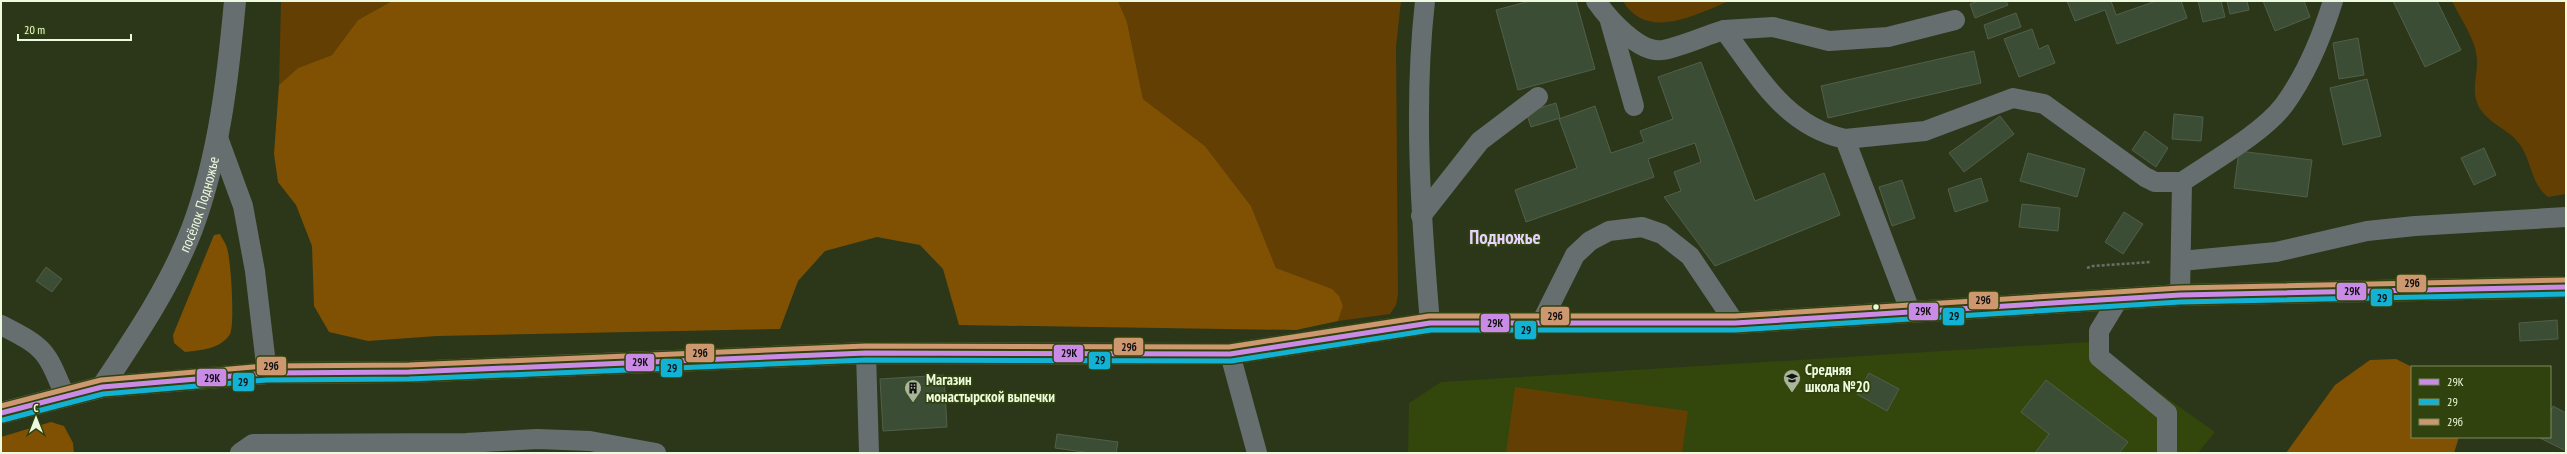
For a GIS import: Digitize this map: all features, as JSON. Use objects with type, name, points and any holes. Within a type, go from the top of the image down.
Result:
[{"type":"main road","points":[[1,413],[102,387],[267,373],[409,372],[866,353],[1230,354],[1430,323],[1735,323],[1911,313],[2180,294],[2566,287]]},
{"type":"street","name":"посёлок Подножье","points":[[102,387],[149,316],[192,229],[217,135],[231,52],[235,1]]},
{"type":"lane","points":[[1425,1],[1420,47],[1421,216],[1430,323]]},
{"type":"lane","points":[[1596,1],[1610,21],[1642,46],[1661,50],[1724,30],[1773,27],[1829,41],[1888,37],[1954,20]]},
{"type":"lane","points":[[1724,30],[1779,102],[1796,118],[1826,134],[1845,139],[1925,131],[2013,98],[2044,104],[2145,177],[2155,182],[2182,182],[2261,127],[2284,106],[2312,55],[2333,1]]},
{"type":"lane","points":[[1610,21],[1634,106]]},
{"type":"lane","points":[[1421,216],[1480,141],[1538,97]]},
{"type":"lane","points":[[217,135],[243,206],[255,271],[267,373]]},
{"type":"lane","points":[[1845,139],[1911,313]]},
{"type":"lane","points":[[2180,294],[2182,182]]},
{"type":"lane","points":[[2181,261],[2276,252],[2367,231],[2415,226],[2566,217]]},
{"type":"lane","points":[[1542,322],[1575,255],[1590,241],[1609,231],[1642,227],[1662,234],[1690,256],[1735,323]]},
{"type":"lane","points":[[2119,298],[2099,331],[2100,357],[2167,413],[2167,453]]},
{"type":"lane","points":[[1,325],[34,342],[46,354],[65,396]]},
{"type":"lane","points":[[866,353],[869,453]]},
{"type":"lane","points":[[1230,354],[1257,453]]},
{"type":"lane","points":[[240,453],[253,444],[465,448],[538,439],[582,441],[656,453]]},
{"type":"shaded area","points":[[281,1],[392,1],[358,20],[332,55],[298,68],[279,85]]},
{"type":"shaded area","points":[[392,1],[1118,1],[1127,22],[1143,99],[1205,146],[1251,206],[1276,268],[1332,289],[1339,296],[1343,306],[1338,321],[1296,330],[959,325],[943,269],[920,245],[877,237],[825,251],[798,281],[780,329],[437,336],[368,341],[329,332],[314,306],[312,246],[296,205],[278,182],[274,154],[279,85],[298,68],[332,55],[358,20]]},
{"type":"shaded area","points":[[1118,1],[1401,1],[1396,47],[1398,294],[1396,305],[1390,314],[1338,321],[1343,306],[1332,290],[1276,268],[1251,206],[1205,146],[1143,99],[1127,22]]},
{"type":"shaded area","points":[[1623,1],[1729,1],[1688,18],[1659,22],[1645,20],[1633,13]]},
{"type":"shaded area","points":[[2452,1],[2566,1],[2566,194],[2548,197],[2542,192],[2535,180],[2521,146],[2511,135],[2482,112],[2475,94],[2477,59],[2474,44]]},
{"type":"shaded area","points":[[220,234],[226,246],[230,265],[232,318],[230,334],[216,346],[185,352],[174,343],[173,335],[214,235]]},
{"type":"shaded area","name":"Средняя школа №20","points":[[2088,342],[2215,432],[2198,453],[1408,453],[1409,403],[1441,382]]},
{"type":"shaded area","points":[[2396,359],[2411,366],[2411,438],[2459,438],[2454,453],[2286,453],[2335,385],[2370,360]]},
{"type":"shaded area","points":[[1515,387],[1688,411],[1682,453],[1506,453]]},
{"type":"shaded area","points":[[51,422],[64,426],[73,443],[74,453],[1,453],[1,437]]},
{"type":"building","points":[[1530,1],[1576,1],[1595,69],[1518,90],[1496,10]]},
{"type":"building","points":[[1978,1],[2006,1],[2008,5],[1975,18],[1970,4]]},
{"type":"building","points":[[2067,1],[2111,1],[2116,15],[2156,1],[2181,1],[2187,18],[2117,44],[2105,10],[2075,21]]},
{"type":"building","points":[[2198,1],[2221,1],[2225,17],[2203,22]]},
{"type":"building","points":[[2227,1],[2247,1],[2249,10],[2230,14]]},
{"type":"building","points":[[2263,1],[2304,1],[2310,17],[2275,31]]},
{"type":"building","points":[[2393,1],[2437,1],[2461,50],[2425,67]]},
{"type":"building","points":[[2016,13],[2021,27],[1988,39],[1984,25]]},
{"type":"building","points":[[2032,29],[2039,49],[2048,45],[2055,63],[2019,77],[2004,39]]},
{"type":"building","points":[[2358,38],[2364,75],[2339,79],[2333,43]]},
{"type":"building","points":[[1974,51],[1981,83],[1828,118],[1821,86]]},
{"type":"building","points":[[1701,62],[1755,201],[1824,173],[1840,215],[1715,266],[1664,197],[1681,191],[1674,172],[1701,162],[1695,143],[1648,159],[1654,177],[1526,222],[1515,190],[1577,168],[1559,119],[1595,106],[1611,153],[1644,142],[1640,131],[1673,119],[1658,77]]},
{"type":"building","points":[[2367,79],[2381,136],[2343,145],[2330,88]]},
{"type":"building","points":[[1556,103],[1560,118],[1531,127],[1526,112]]},
{"type":"building","points":[[2174,114],[2203,117],[2201,141],[2172,139]]},
{"type":"building","points":[[2000,116],[2014,134],[1964,172],[1949,153]]},
{"type":"building","points":[[2145,131],[2168,148],[2156,167],[2132,150]]},
{"type":"building","points":[[2484,148],[2496,175],[2474,185],[2461,158]]},
{"type":"building","points":[[2239,151],[2312,160],[2307,197],[2234,188]]},
{"type":"building","points":[[2028,153],[2085,169],[2077,197],[2020,181]]},
{"type":"building","points":[[1981,178],[1988,201],[1955,212],[1948,189]]},
{"type":"building","points":[[1902,180],[1915,218],[1892,226],[1879,187]]},
{"type":"building","points":[[2022,204],[2060,208],[2058,231],[2019,227]]},
{"type":"building","points":[[2124,212],[2143,224],[2123,254],[2105,242]]},
{"type":"building","points":[[46,267],[62,279],[52,292],[36,281]]},
{"type":"building","points":[[2557,320],[2558,339],[2520,341],[2519,323]]},
{"type":"building","points":[[1869,373],[1899,389],[1887,411],[1857,394]]},
{"type":"building","name":"Магазин монастырской выпечки","points":[[944,375],[947,427],[883,431],[880,379]]},
{"type":"building","points":[[2046,380],[2128,442],[2119,453],[2035,453],[2049,434],[2021,412]]},
{"type":"building","points":[[2553,406],[2566,413],[2566,451],[2540,438],[2551,438],[2551,411]]},
{"type":"building","points":[[1057,434],[1118,442],[1116,453],[1091,453],[1055,448]]},
{"type":"transit line","name":"29б","points":[[1,406],[101,380],[266,366],[409,365],[866,346],[1229,347],[1429,316],[1735,316],[2180,288],[2566,280]]},
{"type":"transit line","name":"29К","points":[[1,413],[102,387],[267,373],[409,372],[866,353],[1230,354],[1430,323],[1735,323],[2180,295],[2566,287]]},
{"type":"transit line","name":"29","points":[[3,420],[103,394],[267,380],[409,379],[866,360],[1231,361],[1431,330],[1735,330],[2180,302],[2566,294]]},
{"type":"place","name":"Средняя школа №20","points":[[1792,393]]},
{"type":"place","name":"Магазин монастырской выпечки","points":[[913,403]]},
{"type":"district","name":"Подножье","points":[[1505,237]]}]
